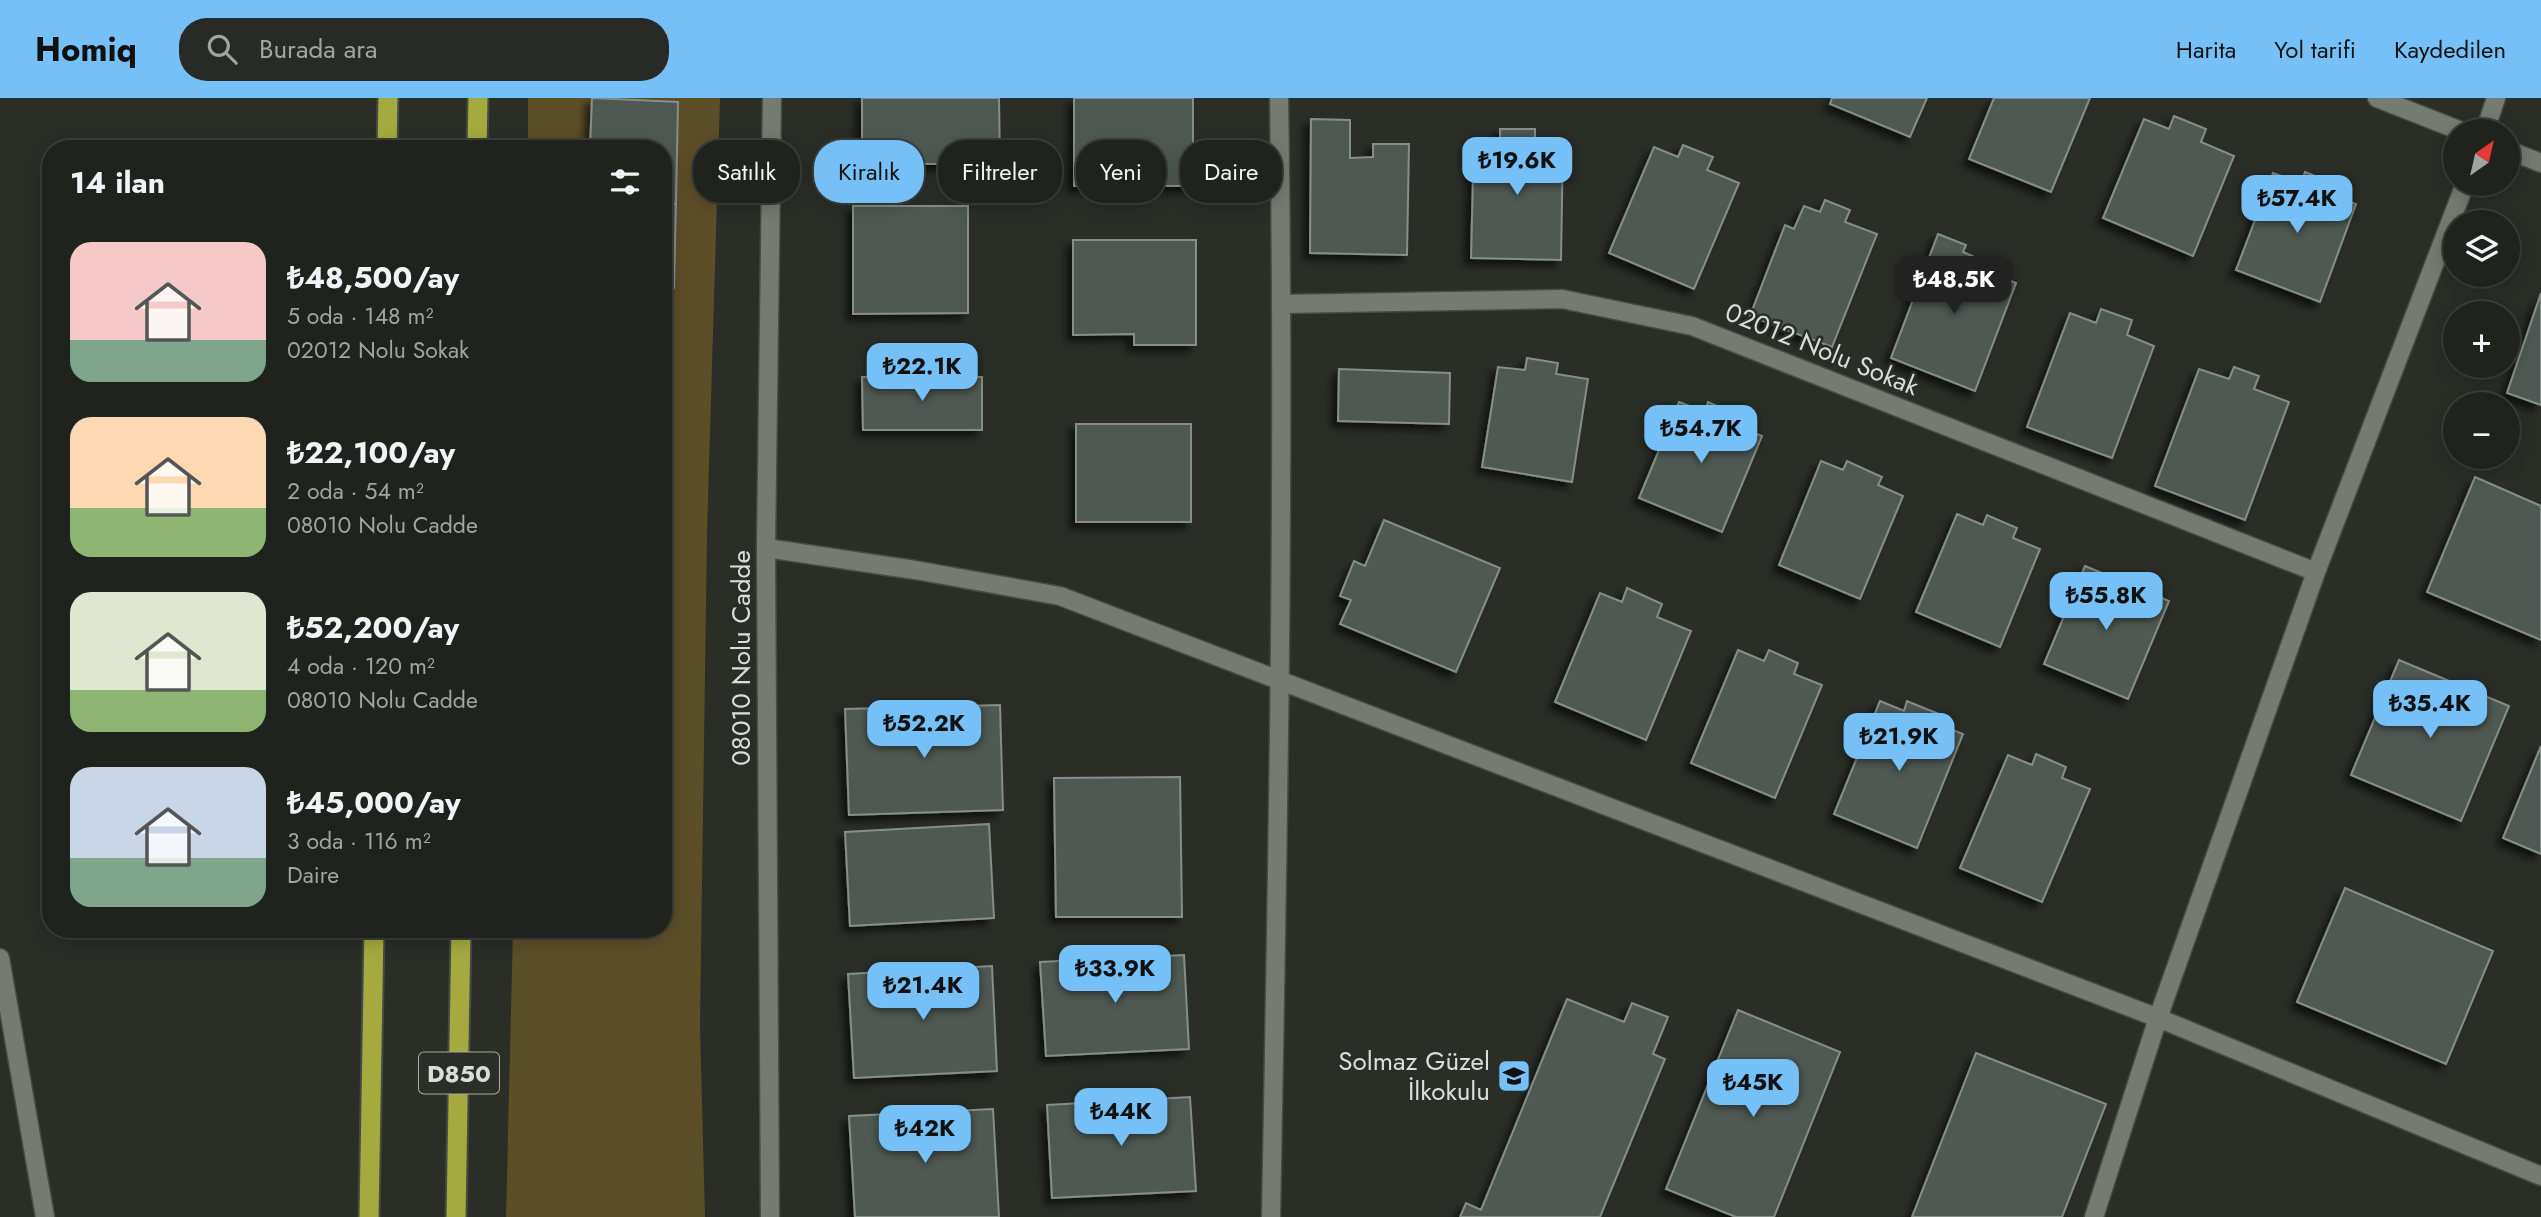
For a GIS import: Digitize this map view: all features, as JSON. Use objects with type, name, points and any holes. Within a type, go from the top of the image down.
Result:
[{"type":"highway","points":[[387,140],[388,98]]},
{"type":"highway","points":[[477,140],[478,98]]},
{"type":"highway","points":[[369,1217],[374,938]]},
{"type":"highway","name":"D850","points":[[456,1217],[461,938]]},
{"type":"street","name":"08010 Nolu Cadde","points":[[770,1217],[766,548],[772,98]]},
{"type":"street","points":[[1271,1217],[1281,679],[1282,304],[1279,98]]},
{"type":"street","points":[[2378,98],[2443,124]]},
{"type":"street","points":[[2488,119],[2496,98]]},
{"type":"street","points":[[2520,155],[2541,163]]},
{"type":"street","points":[[2094,1217],[2158,1018],[2316,572],[2460,196]]},
{"type":"street","name":"02012 Nolu Sokak","points":[[1282,304],[1562,299],[1692,326],[2316,572]]},
{"type":"street","points":[[766,548],[915,570],[1059,596],[2158,1018],[2541,1176]]},
{"type":"street","points":[[0,958],[45,1217]]},
{"type":"shaded area","points":[[528,98],[720,98],[719,140],[693,140],[693,203],[717,203],[707,533],[700,1025],[705,1217],[506,1217],[513,938],[672,938],[672,140],[528,140]]},
{"type":"building","points":[[592,98],[678,102],[676,204],[672,204],[672,140],[590,140]]},
{"type":"building","points":[[862,98],[999,98],[1000,140],[938,140],[938,164],[924,164],[924,140],[862,140]]},
{"type":"building","points":[[1074,98],[1193,98],[1193,140],[1180,140],[1180,186],[1166,186],[1166,140],[1076,140],[1074,186]]},
{"type":"building","points":[[1832,98],[1927,98],[1910,137],[1830,104]]},
{"type":"building","points":[[1994,98],[2090,98],[2051,192],[1969,159]]},
{"type":"building","points":[[2174,116],[2206,129],[2201,142],[2234,156],[2193,256],[2103,218],[2144,119],[2169,129]]},
{"type":"building","points":[[1311,119],[1350,120],[1350,158],[1373,157],[1373,144],[1409,144],[1407,255],[1310,253]]},
{"type":"building","points":[[1500,129],[1535,129],[1535,140],[1563,141],[1561,260],[1471,258],[1474,139],[1500,139]]},
{"type":"building","points":[[1683,145],[1713,157],[1707,170],[1739,183],[1694,289],[1609,253],[1654,147],[1678,157]]},
{"type":"building","points":[[2305,172],[2332,183],[2328,194],[2356,204],[2320,302],[2236,270],[2273,173],[2301,183]]},
{"type":"building","points":[[1825,200],[1850,210],[1845,222],[1877,234],[1832,347],[1750,316],[1785,225],[1794,229],[1804,206],[1820,212]]},
{"type":"building","points":[[672,204],[676,204],[674,288]]},
{"type":"building","points":[[853,206],[968,206],[968,313],[853,314]]},
{"type":"building","points":[[1938,234],[1966,245],[1963,252],[1984,261],[1981,269],[2016,283],[1975,391],[1891,358]]},
{"type":"building","points":[[1073,240],[1196,240],[1196,345],[1134,345],[1134,334],[1073,335]]},
{"type":"building","points":[[2541,293],[2541,405],[2520,398],[2520,392],[2507,392],[2512,378],[2520,378],[2520,355]]},
{"type":"building","points":[[2101,309],[2132,320],[2127,335],[2154,346],[2112,458],[2027,427],[2070,313],[2096,323]]},
{"type":"building","points":[[1527,358],[1558,363],[1556,374],[1588,379],[1572,482],[1482,467],[1498,367],[1525,370]]},
{"type":"building","points":[[2234,367],[2259,376],[2254,389],[2289,402],[2245,520],[2155,486],[2199,369],[2229,379]]},
{"type":"building","points":[[1339,369],[1450,373],[1449,424],[1338,421]]},
{"type":"building","points":[[862,377],[982,377],[982,430],[863,430]]},
{"type":"building","points":[[1679,402],[1705,412],[1708,402],[1740,416],[1736,425],[1762,436],[1722,532],[1639,498]]},
{"type":"building","points":[[1076,424],[1191,424],[1191,522],[1076,522]]},
{"type":"building","points":[[1821,461],[1843,470],[1847,461],[1882,477],[1878,485],[1903,496],[1860,599],[1779,565]]},
{"type":"building","points":[[2475,477],[2541,506],[2541,640],[2427,592]]},
{"type":"building","points":[[1957,514],[1983,525],[1987,515],[2017,528],[2013,538],[2040,549],[2000,647],[1916,612]]},
{"type":"building","points":[[1384,520],[1500,568],[1456,672],[1340,624],[1351,600],[1340,596],[1354,561],[1365,566]]},
{"type":"building","points":[[2085,566],[2169,601],[2128,699],[2044,664]]},
{"type":"building","points":[[1627,588],[1662,604],[1657,617],[1691,631],[1646,740],[1555,702],[1600,593],[1622,602]]},
{"type":"building","points":[[1738,650],[1764,661],[1769,650],[1798,663],[1794,674],[1822,685],[1775,798],[1691,763]]},
{"type":"building","points":[[2399,660],[2509,706],[2461,821],[2351,775]]},
{"type":"building","points":[[1880,701],[1904,711],[1907,701],[1939,714],[1935,723],[1963,734],[1917,848],[1834,814]]},
{"type":"building","points":[[1000,705],[1003,810],[849,815],[845,709]]},
{"type":"building","points":[[2541,746],[2541,854],[2503,838]]},
{"type":"building","points":[[2036,754],[2066,767],[2062,778],[2090,789],[2042,902],[1960,868],[2008,755],[2032,765]]},
{"type":"building","points":[[1180,777],[1182,917],[1056,917],[1054,778]]},
{"type":"building","points":[[989,824],[994,918],[850,926],[845,832]]},
{"type":"building","points":[[2345,888],[2493,951],[2446,1064],[2297,1002]]},
{"type":"building","points":[[1184,955],[1189,1049],[1046,1056],[1040,962]]},
{"type":"building","points":[[992,966],[997,1071],[854,1078],[848,974]]},
{"type":"building","points":[[1567,999],[1624,1022],[1632,1003],[1668,1017],[1653,1054],[1665,1059],[1600,1217],[1460,1217],[1466,1203],[1481,1210]]},
{"type":"building","points":[[1738,1010],[1840,1052],[1774,1217],[1736,1217],[1666,1189]]},
{"type":"building","points":[[1976,1053],[2106,1104],[2062,1217],[1912,1217]]},
{"type":"building","points":[[1190,1097],[1196,1191],[1052,1198],[1047,1105]]},
{"type":"building","points":[[993,1109],[999,1217],[855,1217],[849,1116]]},
{"type":"place","name":"Solmaz Güzel İlkokulu","points":[[1514,1076]]}]
